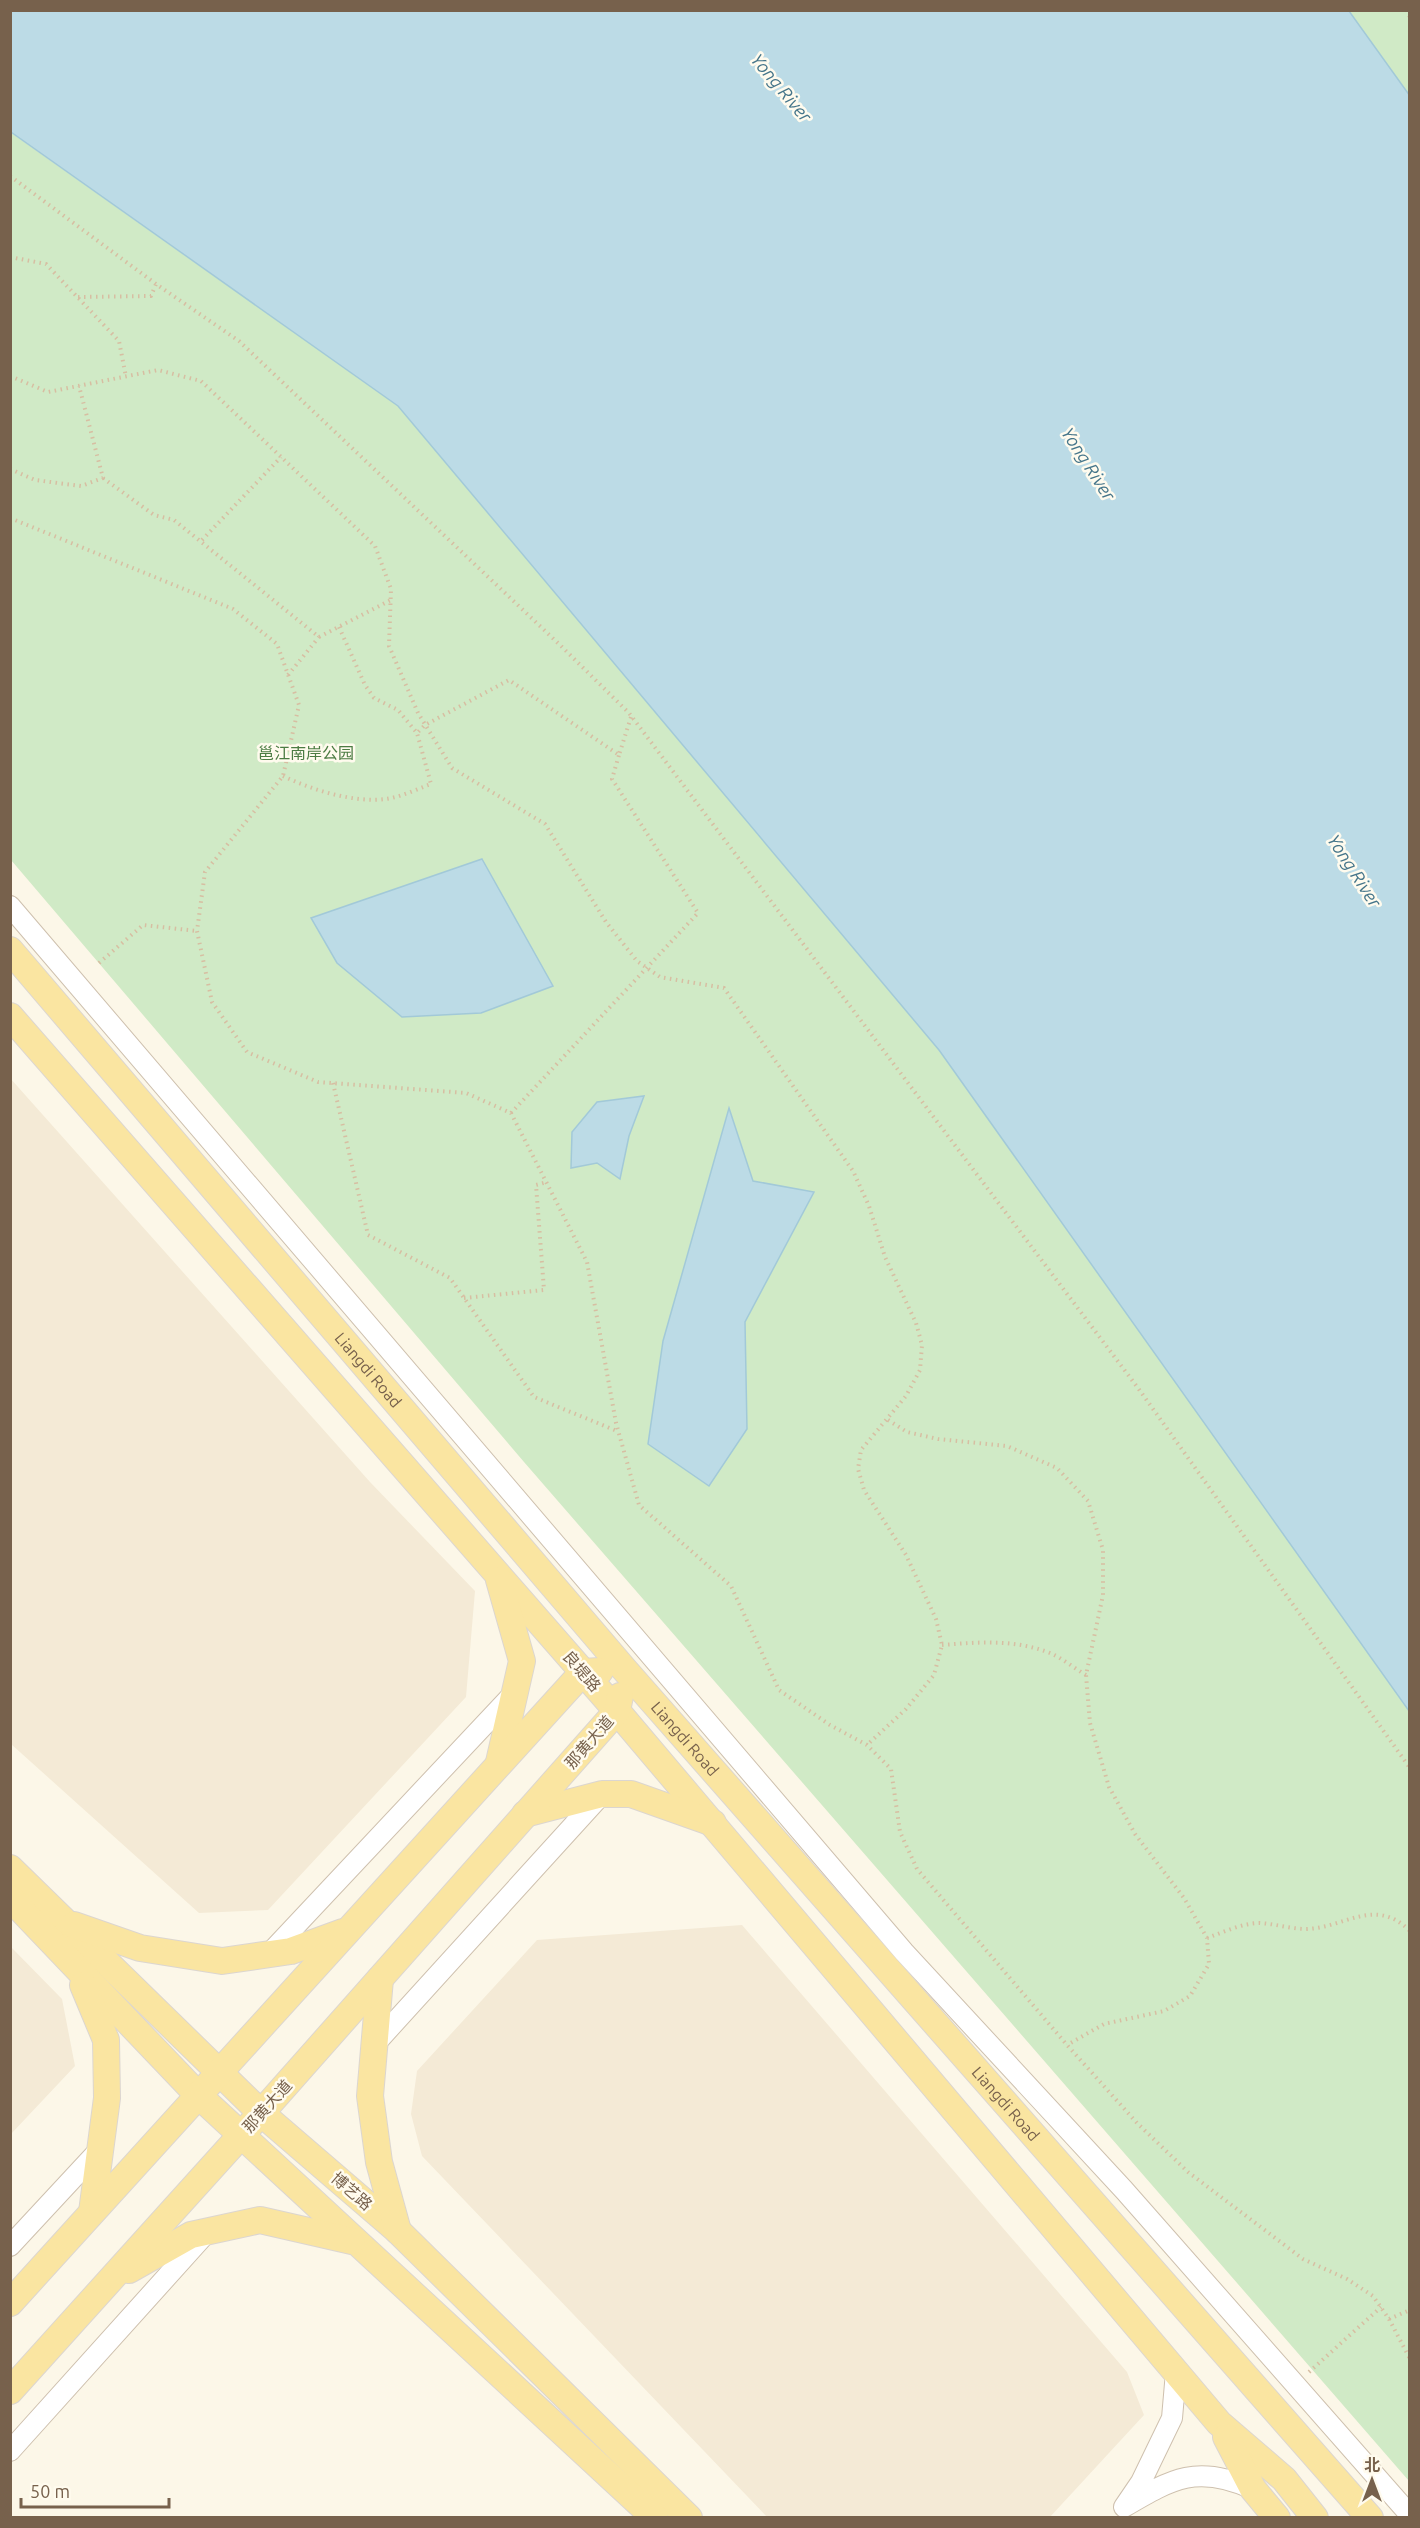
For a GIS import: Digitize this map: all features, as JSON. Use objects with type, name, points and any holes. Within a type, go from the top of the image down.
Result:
[{"type":"main road","name":"Liangdi Road","points":[[10,950],[624,1669],[1370,2517]]},
{"type":"main road","points":[[10,1016],[497,1574],[522,1661],[498,1764]]},
{"type":"main road","name":"良堤路","points":[[497,1574],[713,1823]]},
{"type":"main road","points":[[10,2303],[583,1671],[624,1669]]},
{"type":"main road","name":"那黄大道","points":[[10,2391],[617,1711],[624,1669]]},
{"type":"main road","points":[[525,1814],[602,1794],[631,1794],[713,1823],[1219,2423],[1284,2479],[1315,2517]]},
{"type":"main road","name":"博艺路","points":[[10,1869],[261,2112],[398,2231],[690,2517]]},
{"type":"main road","points":[[10,1898],[78,1971],[240,2136],[655,2517]]},
{"type":"main road","points":[[66,1923],[140,1948],[222,1961],[291,1951],[346,1931]]},
{"type":"main road","points":[[78,1971],[106,2040],[107,2098],[92,2212]]},
{"type":"main road","points":[[380,1979],[370,2096],[379,2162],[398,2231]]},
{"type":"main road","points":[[110,2281],[190,2235],[260,2220],[356,2242]]},
{"type":"main road","points":[[1219,2423],[1253,2489],[1277,2517]]},
{"type":"street","points":[[10,906],[904,1952],[1124,2190],[1410,2516]]},
{"type":"street","points":[[269,1954],[515,1692]]},
{"type":"street","points":[[374,2045],[602,1794]]},
{"type":"street","points":[[10,2246],[101,2148]]},
{"type":"street","points":[[10,2451],[208,2231]]},
{"type":"street","points":[[1120,2512],[1141,2482],[1172,2418],[1176,2372]]},
{"type":"street","points":[[1120,2512],[1157,2487],[1193,2475],[1231,2479],[1253,2489]]},
{"type":"path","points":[[1406,10],[1410,17]]},
{"type":"path","points":[[10,176],[156,284],[238,341],[560,645],[632,717],[1138,1388],[1410,1768]]},
{"type":"path","points":[[10,257],[46,264],[119,341],[126,377]]},
{"type":"path","points":[[77,297],[151,296],[156,284]]},
{"type":"path","points":[[10,376],[48,392],[158,370],[201,381],[375,546],[391,589],[389,646],[425,725],[452,768],[545,824],[606,921],[637,961],[660,977],[723,988],[853,1171],[869,1206],[885,1257],[916,1323],[922,1346],[920,1370],[906,1396],[861,1450],[858,1469],[864,1490],[906,1555],[936,1619],[942,1645],[934,1675],[906,1709],[867,1744]]},
{"type":"path","points":[[79,386],[103,478],[154,515],[174,520],[319,637]]},
{"type":"path","points":[[201,540],[281,457]]},
{"type":"path","points":[[10,469],[35,480],[81,486],[103,478]]},
{"type":"path","points":[[10,518],[233,609],[277,644],[299,705],[283,776],[205,872],[197,931],[212,1002],[247,1052],[318,1082],[466,1093],[512,1113],[587,1262],[618,1431],[639,1505],[731,1586],[779,1690],[830,1725],[867,1744],[891,1769],[900,1832],[917,1869],[1067,2045],[1137,2123],[1188,2172],[1303,2259],[1347,2279],[1373,2296],[1389,2319],[1410,2359]]},
{"type":"path","points":[[288,675],[319,637],[391,600]]},
{"type":"path","points":[[283,776],[310,789],[371,800],[389,799],[431,784],[417,733],[398,710],[374,698],[365,685],[339,627]]},
{"type":"path","points":[[417,733],[425,725],[509,680],[619,755]]},
{"type":"path","points":[[512,1113],[698,913],[612,779],[632,717]]},
{"type":"path","points":[[99,963],[143,926],[197,931]]},
{"type":"path","points":[[333,1083],[368,1235],[450,1278],[534,1397],[618,1431]]},
{"type":"path","points":[[464,1298],[544,1290],[536,1185],[547,1182]]},
{"type":"path","points":[[888,1420],[907,1432],[938,1439],[1007,1446],[1057,1468],[1088,1501],[1103,1550],[1103,1595],[1086,1676],[1090,1723],[1109,1787],[1135,1834],[1184,1898],[1207,1938],[1209,1964],[1190,1996],[1164,2011],[1104,2024],[1067,2045]]},
{"type":"path","points":[[942,1645],[984,1641],[1017,1643],[1051,1653],[1086,1676]]},
{"type":"path","points":[[1207,1938],[1244,1925],[1260,1923],[1307,1929],[1330,1925],[1360,1915],[1381,1915],[1401,1923],[1410,1931]]},
{"type":"path","points":[[1295,2385],[1381,2307]]},
{"type":"path","points":[[1389,2319],[1410,2310]]},
{"type":"shaded area","points":[[10,1078],[370,1482],[475,1591],[466,1697],[268,1910],[199,1913],[11,1744]]},
{"type":"shaded area","points":[[742,1925],[1127,2372],[1144,2415],[1050,2517],[767,2517],[422,2156],[411,2114],[417,2071],[537,1940]]},
{"type":"shaded area","points":[[11,1947],[62,1999],[75,2066],[11,2134]]},
{"type":"green space","points":[[1349,11],[1409,11],[1409,96]]},
{"type":"green space","name":"邕江南岸公园","points":[[10,132],[398,406],[939,1050],[1409,1711],[1409,2481],[524,1462],[11,860]]},
{"type":"water","name":"Yong River","points":[[11,10],[1349,11],[1410,96],[1409,1711],[939,1050],[398,406],[11,132]]},
{"type":"water","points":[[482,859],[553,986],[481,1013],[402,1017],[337,963],[311,918]]},
{"type":"water","points":[[644,1096],[629,1136],[620,1179],[597,1163],[571,1168],[572,1132],[597,1102]]},
{"type":"water","points":[[729,1108],[753,1181],[814,1192],[745,1322],[747,1429],[709,1486],[648,1444],[663,1341]]}]
